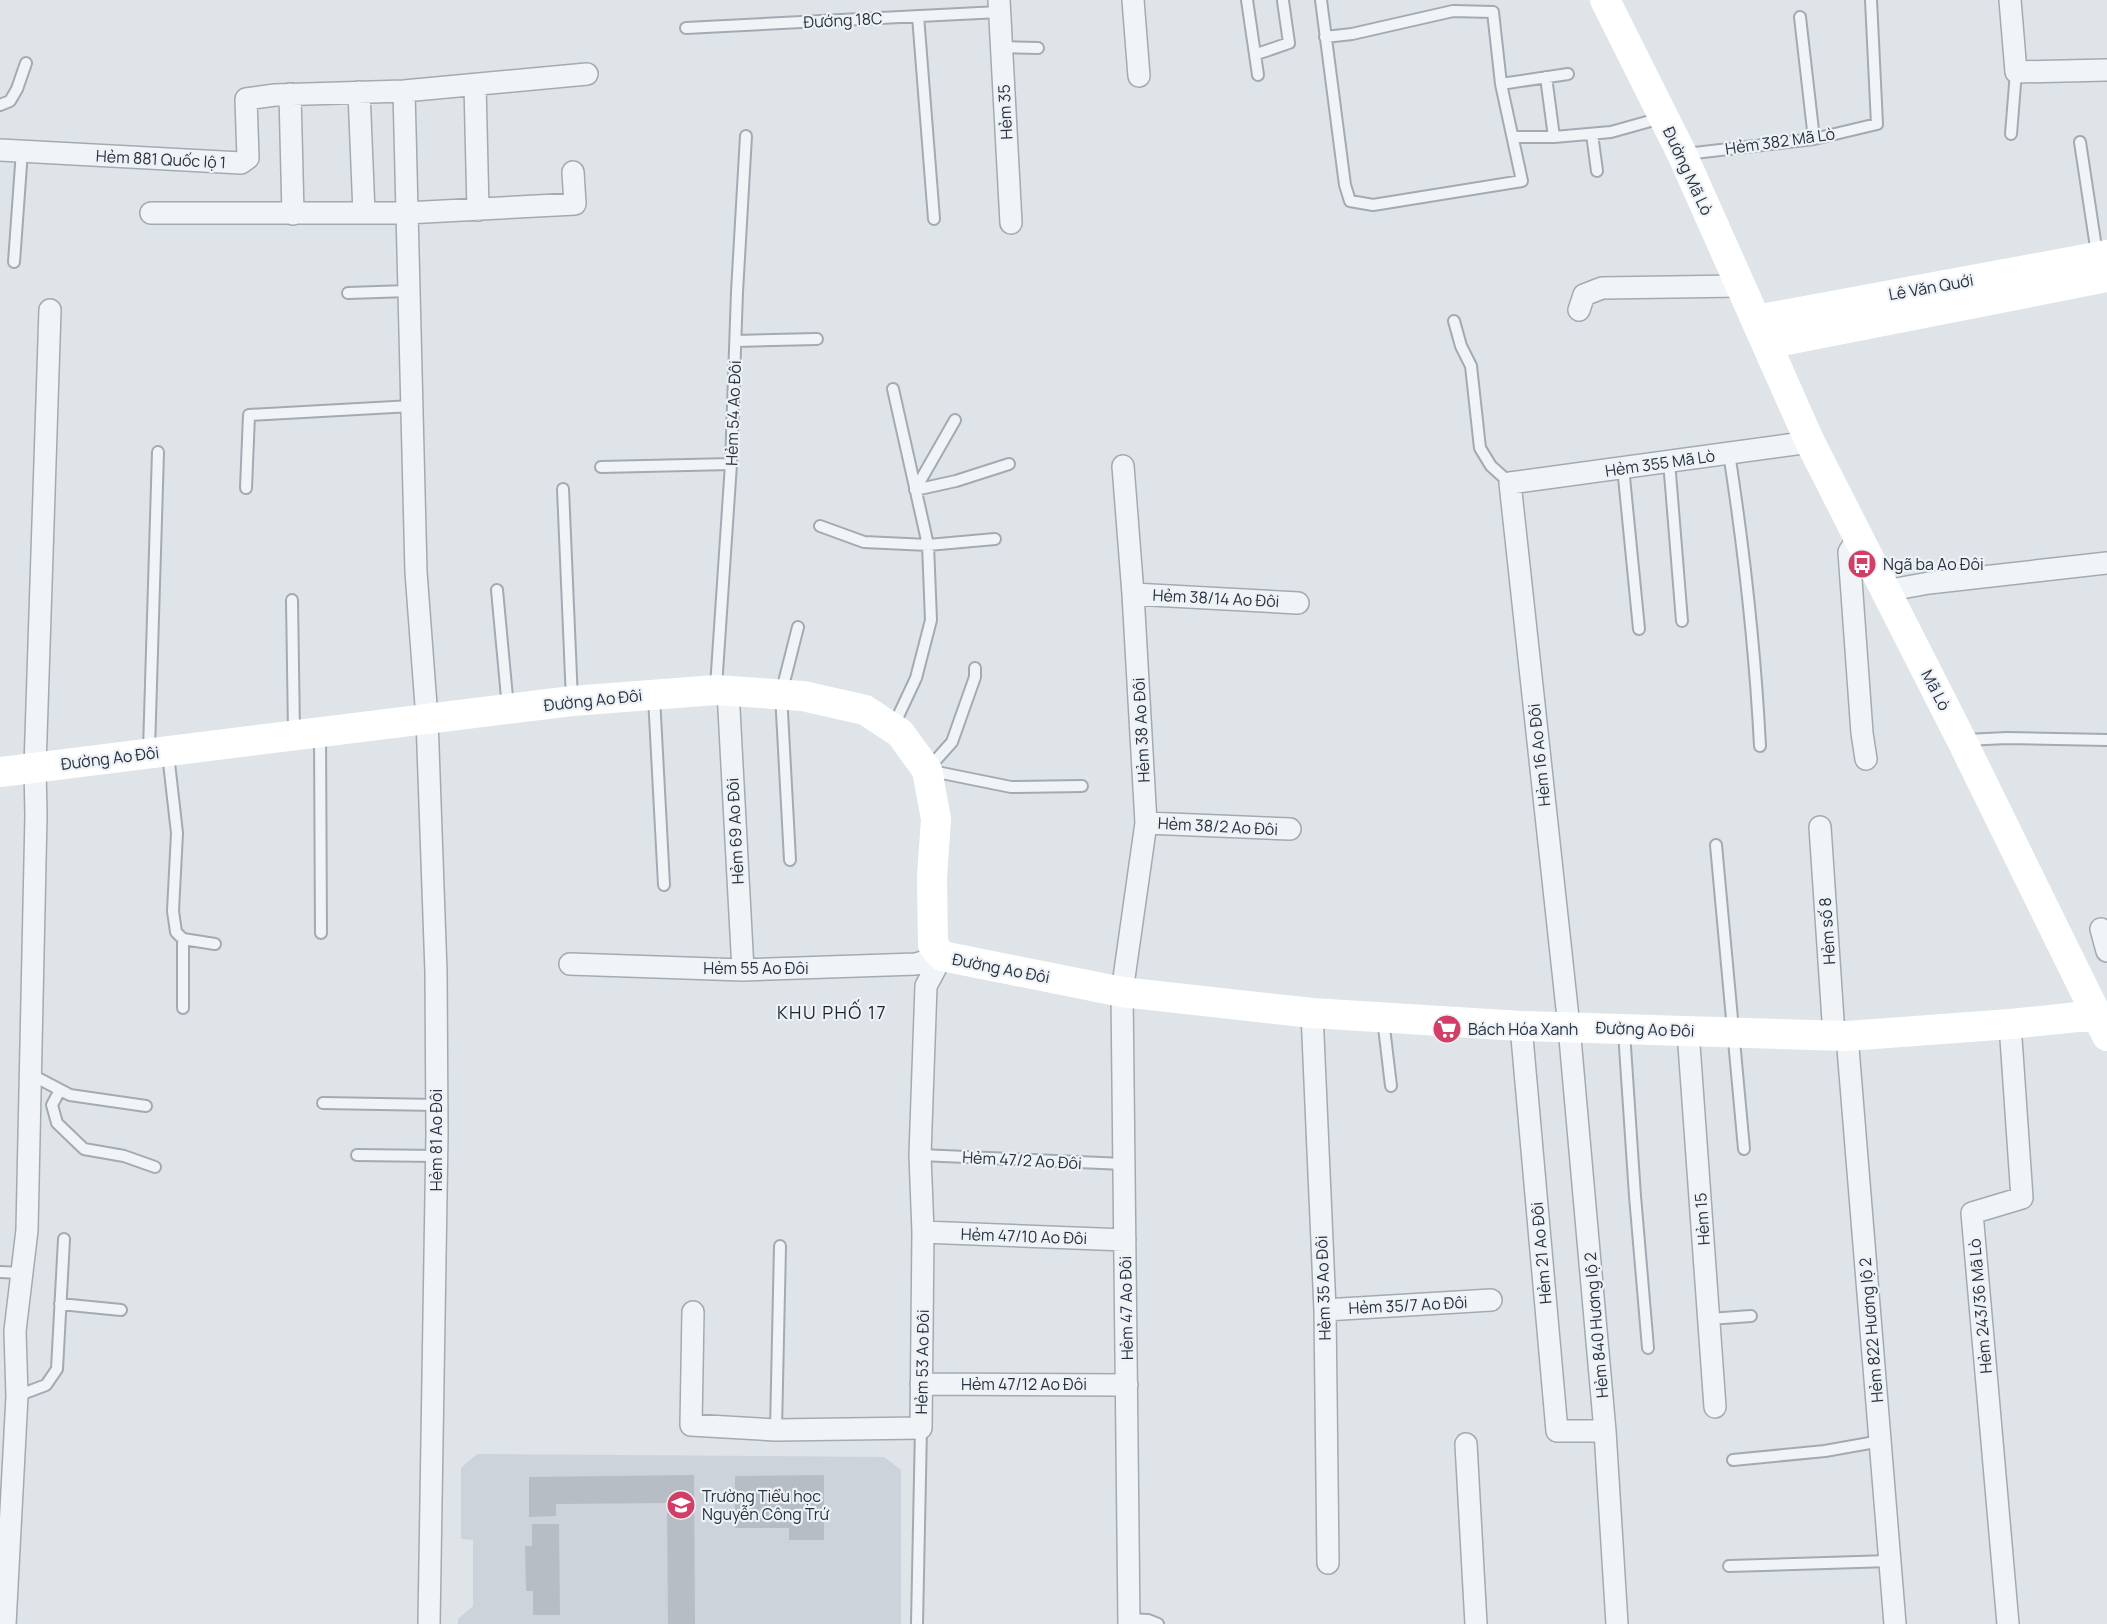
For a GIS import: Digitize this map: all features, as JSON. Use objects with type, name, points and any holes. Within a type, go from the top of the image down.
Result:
[{"type":"street","points":[[1133,0],[1139,76]]},
{"type":"street","name":"Đường Mã Lò","points":[[1605,0],[1682,154],[1762,332]]},
{"type":"street","points":[[2010,0],[2016,72],[2107,70]]},
{"type":"street","name":"Hẻm 35","points":[[999,6],[1011,223]]},
{"type":"street","name":"Hẻm 881 Quốc lộ 1","points":[[0,150],[241,163],[248,158],[246,99],[290,94],[404,91],[475,86],[587,74]]},
{"type":"street","points":[[475,86],[478,210]]},
{"type":"street","name":"Hẻm 81 Ao Đôi","points":[[404,91],[416,572],[427,718],[436,972],[432,1562],[429,1624]]},
{"type":"street","points":[[359,92],[364,213]]},
{"type":"street","points":[[290,94],[293,214]]},
{"type":"street","points":[[151,213],[406,213],[575,204],[573,172]]},
{"type":"street","name":"Lê Văn Quới","points":[[1762,332],[2104,263]]},
{"type":"street","points":[[1579,310],[1584,295],[1602,288],[1740,286]]},
{"type":"street","points":[[5,1624],[17,1396],[7,1331],[10,1272],[27,1230],[36,814],[35,767],[50,310]]},
{"type":"street","name":"Mã Lò","points":[[1762,332],[1810,442],[2105,1024]]},
{"type":"street","name":"Hẻm 355 Mã Lò","points":[[1510,483],[1810,442]]},
{"type":"street","name":"Hẻm 38 Ao Đôi","points":[[1122,992],[1146,823],[1123,466]]},
{"type":"street","name":"Hẻm 16 Ao Đôi","points":[[1510,483],[1569,1027]]},
{"type":"street","points":[[1858,538],[1849,552],[1862,733],[1866,759]]},
{"type":"street","points":[[1885,591],[1929,583],[2107,563]]},
{"type":"street","name":"Hẻm 38/14 Ao Đôi","points":[[1133,594],[1298,603]]},
{"type":"street","name":"Đường Ao Đôi","points":[[0,772],[572,701],[722,691],[803,696],[865,710],[900,733],[927,770],[936,819],[932,877],[933,945],[942,956],[1122,992],[1312,1013],[1521,1026],[1841,1036],[2010,1024],[2105,1024]]},
{"type":"street","name":"Hẻm 69 Ao Đôi","points":[[722,691],[743,970]]},
{"type":"street","name":"Hẻm 38/2 Ao Đôi","points":[[1146,823],[1290,829]]},
{"type":"street","name":"Hẻm số 8","points":[[1820,826],[1841,1036]]},
{"type":"street","points":[[2101,929],[2107,951]]},
{"type":"street","name":"Hẻm 55 Ao Đôi","points":[[570,964],[743,970],[916,964],[942,956]]},
{"type":"street","name":"Hẻm 53 Ao Đôi","points":[[693,1312],[691,1425],[776,1430],[921,1428],[923,1232],[920,1155],[927,986],[942,956]]},
{"type":"street","name":"Hẻm 47 Ao Đôi","points":[[1122,992],[1129,1622]]},
{"type":"street","name":"Hẻm 35 Ao Đôi","points":[[1312,1013],[1325,1310],[1328,1563]]},
{"type":"street","name":"Hẻm 243/36 Mã Lò","points":[[2008,1624],[1972,1213],[2022,1198],[2010,1024]]},
{"type":"street","name":"Hẻm 21 Ao Đôi","points":[[1521,1026],[1557,1431],[1605,1431]]},
{"type":"street","name":"Hẻm 840 Hương lộ 2","points":[[1569,1027],[1605,1431],[1617,1624]]},
{"type":"street","name":"Hẻm 15","points":[[1688,1031],[1715,1407]]},
{"type":"street","name":"Hẻm 822 Hương lộ 2","points":[[1841,1036],[1881,1441],[1895,1624]]},
{"type":"street","name":"Hẻm 47/10 Ao Đôi","points":[[923,1232],[1125,1240]]},
{"type":"street","name":"Hẻm 35/7 Ao Đôi","points":[[1325,1310],[1491,1300]]},
{"type":"street","name":"Hẻm 47/12 Ao Đôi","points":[[921,1384],[1128,1385]]},
{"type":"street","points":[[1466,1444],[1476,1624]]},
{"type":"lane","points":[[1247,0],[1257,54],[1258,75]]},
{"type":"lane","points":[[1321,0],[1324,37],[1345,185],[1350,201],[1373,205],[1522,181],[1501,84],[1493,12],[1452,6],[1352,34],[1324,37]]},
{"type":"lane","name":"Hẻm 382 Mã Lò","points":[[1682,154],[1814,139],[1877,124],[1870,0]]},
{"type":"lane","points":[[1257,54],[1289,43],[1283,1]]},
{"type":"lane","name":"Đướng 18C","points":[[686,28],[918,16],[999,6]]},
{"type":"lane","points":[[918,16],[934,219]]},
{"type":"lane","points":[[1800,17],[1814,139]]},
{"type":"lane","points":[[1001,47],[1038,48]]},
{"type":"lane","points":[[0,105],[10,101],[26,63]]},
{"type":"lane","points":[[2011,134],[2016,72]]},
{"type":"lane","points":[[1501,84],[1568,74]]},
{"type":"lane","points":[[1546,77],[1554,137]]},
{"type":"lane","points":[[1514,137],[1554,137],[1611,132],[1663,117]]},
{"type":"lane","points":[[1592,134],[1597,171]]},
{"type":"lane","name":"Hẻm 54 Ao Đôi","points":[[722,691],[737,292],[746,136]]},
{"type":"lane","points":[[2080,142],[2104,263]]},
{"type":"lane","points":[[14,262],[22,151]]},
{"type":"lane","points":[[348,293],[408,291]]},
{"type":"lane","points":[[1454,321],[1461,345],[1471,366],[1480,448],[1491,466],[1510,483]]},
{"type":"lane","points":[[736,341],[817,339]]},
{"type":"lane","points":[[892,728],[916,678],[931,620],[928,545],[893,389]]},
{"type":"lane","points":[[246,488],[249,415],[412,406]]},
{"type":"lane","points":[[915,490],[956,420]]},
{"type":"lane","points":[[158,452],[158,752],[177,833],[173,911],[176,932],[183,939],[215,944]]},
{"type":"lane","points":[[1729,453],[1756,663],[1760,746]]},
{"type":"lane","points":[[1669,461],[1682,621]]},
{"type":"lane","points":[[915,490],[956,481],[1009,464]]},
{"type":"lane","points":[[601,467],[731,465]]},
{"type":"lane","points":[[1623,467],[1639,629]]},
{"type":"lane","points":[[563,489],[572,701]]},
{"type":"lane","points":[[820,526],[864,542],[928,545],[995,539]]},
{"type":"lane","points":[[497,590],[508,708]]},
{"type":"lane","points":[[292,600],[307,734],[321,933]]},
{"type":"lane","points":[[790,860],[781,694],[798,627]]},
{"type":"lane","points":[[927,770],[952,742],[975,677],[975,668]]},
{"type":"lane","points":[[654,694],[664,885]]},
{"type":"lane","points":[[1962,741],[2007,738],[2107,740]]},
{"type":"lane","points":[[927,770],[1011,787],[1082,786]]},
{"type":"lane","points":[[1716,845],[1744,1149]]},
{"type":"lane","points":[[183,939],[183,1008]]},
{"type":"lane","points":[[1383,1016],[1391,1086]]},
{"type":"lane","points":[[1624,1029],[1648,1348]]},
{"type":"lane","points":[[30,1074],[70,1095],[146,1106]]},
{"type":"lane","points":[[60,1090],[52,1105],[57,1123],[84,1149],[124,1156],[155,1167]]},
{"type":"lane","points":[[323,1103],[436,1105]]},
{"type":"lane","points":[[357,1155],[436,1156]]},
{"type":"lane","name":"Hẻm 47/2 Ao Đôi","points":[[920,1155],[1124,1164]]},
{"type":"lane","points":[[17,1396],[46,1385],[57,1369],[64,1239]]},
{"type":"lane","points":[[776,1430],[780,1246]]},
{"type":"lane","points":[[60,1304],[120,1310]]},
{"type":"lane","points":[[1709,1318],[1751,1316]]},
{"type":"lane","points":[[917,1624],[921,1428]]},
{"type":"lane","points":[[1733,1460],[1825,1451],[1881,1441]]},
{"type":"lane","points":[[1729,1566],[1890,1561]]},
{"type":"lane","points":[[1129,1622],[1148,1620],[1158,1624]]},
{"type":"shaded area","name":"Trường Tiểu học Nguyễn Công Trứ","points":[[477,1454],[884,1457],[901,1470],[901,1624],[458,1624],[458,1619],[473,1606],[473,1540],[461,1539],[461,1468]]},
{"type":"building","points":[[694,1475],[695,1624],[668,1624],[667,1503],[556,1504],[556,1516],[529,1517],[529,1477]]},
{"type":"building","points":[[824,1475],[824,1540],[789,1540],[789,1528],[735,1528],[735,1476]]},
{"type":"building","points":[[532,1524],[559,1524],[560,1615],[533,1615],[533,1591],[526,1591],[525,1546],[532,1546]]},
{"type":"place","name":"Ngã ba Ao Đôi","points":[[1862,564]]},
{"type":"place","name":"Bách Hóa Xanh","points":[[1447,1029]]},
{"type":"place","name":"Trường Tiểu học Nguyễn Công Trứ","points":[[681,1505]]},
{"type":"district","name":"KHU PHỐ 17","points":[[832,1013]]}]
